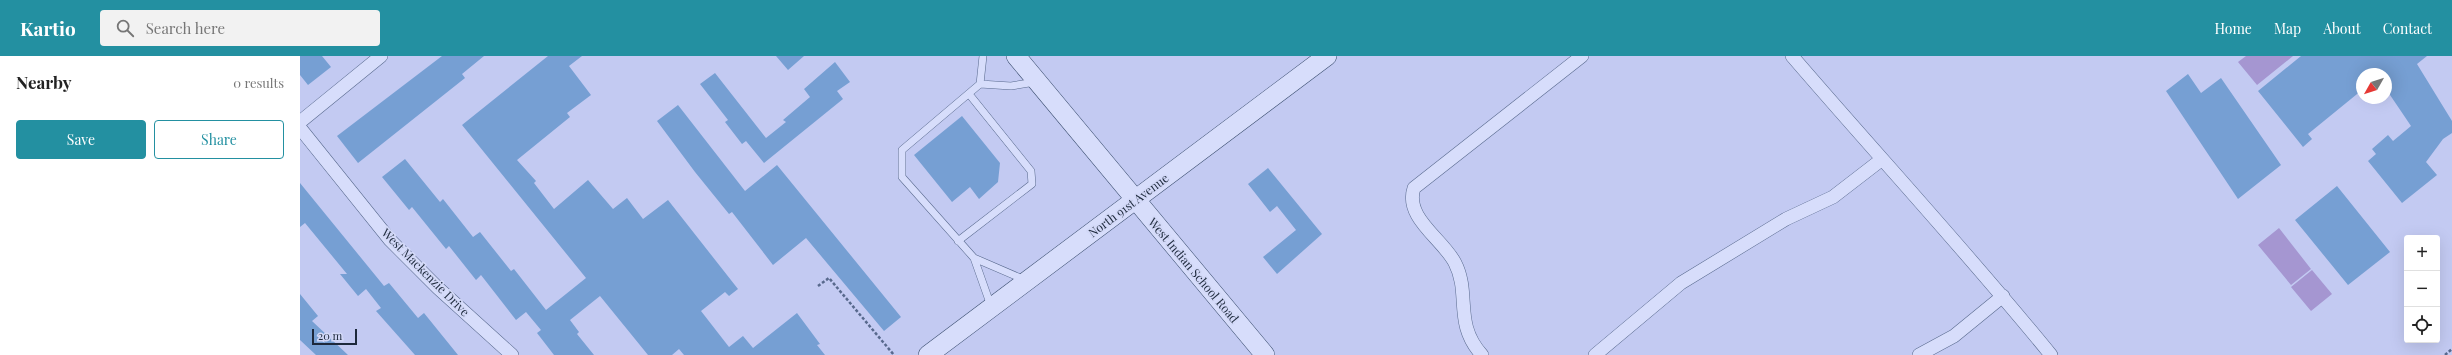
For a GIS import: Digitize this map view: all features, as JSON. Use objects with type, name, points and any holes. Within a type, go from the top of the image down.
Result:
[{"type":"main road","name":"West Indian School Road","points":[[1016,56],[1265,355]]},
{"type":"main road","name":"North 91st Avenue","points":[[928,355],[991,306],[1136,200],[1327,56]]},
{"type":"street","points":[[300,122],[381,56]]},
{"type":"street","points":[[1482,355],[1474,346],[1465,326],[1462,276],[1452,256],[1416,214],[1410,199],[1414,188],[1582,56]]},
{"type":"street","points":[[1792,56],[1881,160],[2003,296],[2051,355]]},
{"type":"street","name":"West Mackenzie Drive","points":[[300,128],[390,240],[438,288],[512,355]]},
{"type":"street","points":[[1595,355],[1681,283],[1786,219],[1833,197],[1881,160]]},
{"type":"street","points":[[1919,355],[1954,336],[2003,296]]},
{"type":"lane","points":[[983,56],[980,84],[902,150],[902,177],[974,258],[991,306]]},
{"type":"lane","points":[[980,84],[1011,86],[1038,82]]},
{"type":"lane","points":[[958,241],[1032,184],[1031,171],[969,94]]},
{"type":"lane","points":[[974,258],[1027,280]]},
{"type":"path","points":[[818,286],[829,278],[894,355]]},
{"type":"path","points":[[2445,355],[2452,349]]},
{"type":"shaded area","points":[[2246,56],[2293,56],[2257,85],[2238,62]]},
{"type":"shaded area","points":[[2279,228],[2311,269],[2291,285],[2258,245]]},
{"type":"shaded area","points":[[2312,270],[2332,294],[2311,311],[2291,287]]},
{"type":"building","points":[[300,56],[322,56],[331,67],[308,85],[300,75]]},
{"type":"building","points":[[442,56],[484,56],[462,74],[465,78],[358,163],[337,136]]},
{"type":"building","points":[[548,56],[582,56],[569,66],[591,95],[567,113],[570,117],[517,160],[536,181],[534,183],[554,209],[588,180],[613,209],[627,198],[643,219],[668,200],[738,289],[729,296],[725,292],[701,311],[729,347],[743,336],[753,348],[797,313],[820,344],[817,345],[825,355],[684,355],[679,349],[672,355],[648,355],[600,296],[570,320],[579,332],[577,334],[594,355],[554,355],[537,333],[541,330],[526,312],[516,320],[481,275],[476,280],[449,246],[446,249],[412,207],[409,210],[382,177],[405,159],[440,202],[443,199],[473,237],[480,232],[511,271],[514,269],[546,310],[586,278],[462,125]]},
{"type":"building","points":[[776,56],[804,56],[788,70]]},
{"type":"building","points":[[2301,56],[2427,56],[2417,64],[2452,121],[2452,133],[2443,139],[2426,162],[2437,175],[2402,203],[2368,161],[2376,154],[2372,149],[2388,135],[2393,141],[2411,126],[2392,98],[2392,68],[2356,68],[2356,95],[2308,134],[2312,139],[2303,147],[2258,91]]},
{"type":"building","points":[[835,62],[850,82],[837,91],[843,99],[764,163],[746,141],[742,144],[725,122],[728,120],[700,84],[715,73],[766,138],[786,122],[783,120],[810,97],[804,89]]},
{"type":"building","points":[[2188,74],[2201,93],[2221,78],[2281,165],[2238,199],[2166,91]]},
{"type":"building","points":[[678,105],[745,191],[777,165],[901,317],[884,331],[806,238],[773,265],[732,212],[729,214],[695,172],[657,121]]},
{"type":"building","points":[[962,116],[1000,163],[998,182],[979,199],[970,187],[952,202],[914,155]]},
{"type":"building","points":[[1268,168],[1322,234],[1277,274],[1263,257],[1296,230],[1277,206],[1270,212],[1248,184]]},
{"type":"building","points":[[300,183],[384,286],[389,283],[418,318],[424,313],[458,355],[415,355],[376,311],[381,308],[366,289],[358,296],[340,274],[347,274],[305,223],[300,227]]},
{"type":"building","points":[[2337,186],[2390,252],[2348,285],[2295,220]]},
{"type":"building","points":[[300,294],[318,316],[312,321],[348,355],[316,355],[300,340]]}]
